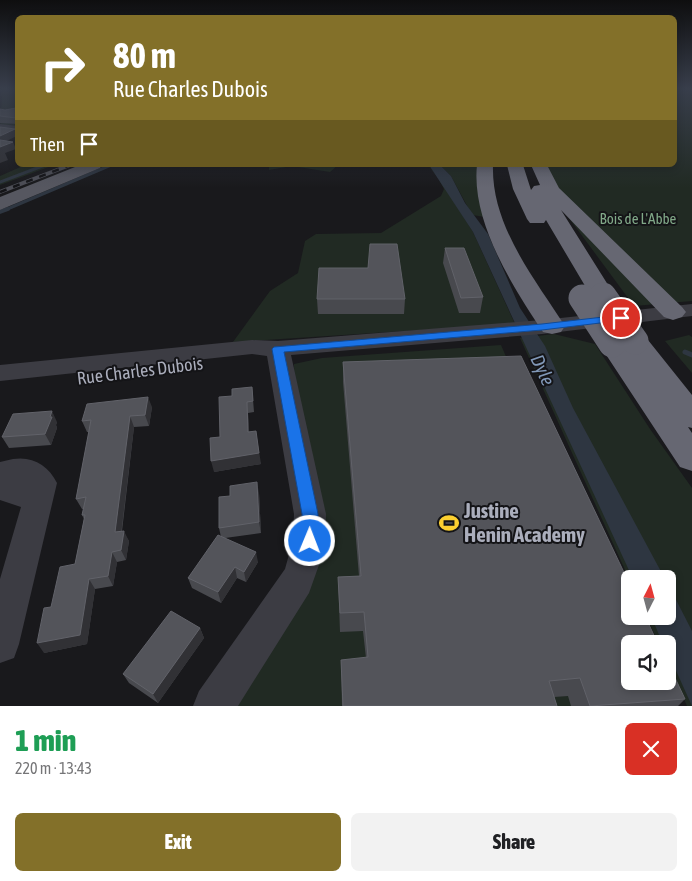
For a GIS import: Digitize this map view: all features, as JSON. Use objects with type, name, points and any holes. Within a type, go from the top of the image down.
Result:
[{"type":"highway","points":[[485,167],[483,185],[486,202],[494,224],[547,326]]},
{"type":"highway","points":[[516,167],[522,189],[624,343],[692,458]]},
{"type":"highway","points":[[532,167],[540,190],[564,234],[592,297]]},
{"type":"highway","points":[[540,167],[551,190],[683,311]]},
{"type":"highway","points":[[624,343],[692,417]]},
{"type":"main road","points":[[0,204],[89,167]]},
{"type":"street","points":[[0,128],[15,130]]},
{"type":"street","name":"Rue Charles Dubois","points":[[0,373],[252,347],[278,349],[510,330],[683,311]]},
{"type":"street","points":[[214,706],[297,581],[304,565],[310,541],[310,514],[278,349]]},
{"type":"street","name":"Rue Charles Dubois","points":[[0,387],[250,358],[278,349]]},
{"type":"street","points":[[0,644],[39,500]]},
{"type":"green space","points":[[0,122],[15,122],[15,130],[0,128]]},
{"type":"green space","name":"Bois de L'Abbe","points":[[677,122],[692,122],[692,301],[634,306],[563,210],[548,167],[677,167]]},
{"type":"green space","points":[[20,167],[49,167],[0,185],[0,176]]},
{"type":"green space","points":[[269,167],[286,167],[269,170]]},
{"type":"green space","points":[[298,167],[336,167],[330,172]]},
{"type":"green space","points":[[429,167],[438,176],[473,232],[515,324],[233,342],[270,291],[298,273],[305,241],[316,234],[381,233],[441,196],[444,189],[437,176]]},
{"type":"green space","points":[[442,167],[481,167],[485,217],[472,215],[451,176]]},
{"type":"green space","points":[[554,334],[595,344],[650,429],[692,488],[692,706],[687,706],[676,682],[676,635],[655,635],[650,625],[676,625],[676,570],[625,570],[520,338]]},
{"type":"green space","points":[[689,335],[692,337],[692,373],[665,341]]},
{"type":"green space","name":"Justine Henin Academy","points":[[501,345],[626,635],[621,635],[621,690],[642,690],[663,706],[228,706],[297,606],[294,364],[322,358]]},
{"type":"water","name":"Dyle","points":[[430,167],[442,167],[451,176],[465,203],[488,234],[520,308],[545,346],[573,408],[660,570],[629,570],[473,232]]},
{"type":"water","points":[[676,600],[692,631],[692,706],[676,671],[676,635],[659,635],[655,625],[676,625]]},
{"type":"building","points":[[0,127],[15,129],[0,136]]},
{"type":"building","points":[[0,140],[13,142],[0,147]]},
{"type":"building","points":[[370,244],[397,244],[405,299],[317,299],[319,268],[368,268]]},
{"type":"building","points":[[445,248],[464,248],[483,297],[461,298]]},
{"type":"building","name":"Justine Henin Academy","points":[[521,356],[623,570],[621,570],[621,625],[649,625],[654,635],[621,635],[621,690],[676,690],[676,680],[685,699],[590,706],[580,678],[549,681],[557,706],[343,706],[341,660],[368,657],[364,612],[340,613],[338,577],[361,576],[343,362]]},
{"type":"building","points":[[252,387],[253,401],[247,402],[248,432],[256,431],[259,453],[211,461],[210,438],[220,437],[219,397],[232,396],[232,389]]},
{"type":"building","points":[[148,397],[145,415],[130,416],[115,532],[124,531],[121,550],[112,552],[108,576],[89,579],[80,635],[37,643],[44,608],[51,607],[60,567],[75,564],[85,515],[82,515],[86,497],[76,499],[91,420],[82,421],[87,404]]},
{"type":"building","points":[[52,411],[50,417],[52,417],[45,434],[2,437],[13,414]]},
{"type":"building","points":[[257,482],[259,522],[219,528],[219,497],[230,496],[230,486]]},
{"type":"building","points":[[218,535],[256,552],[244,572],[235,567],[218,592],[188,578]]},
{"type":"building","points":[[171,611],[200,628],[153,694],[123,674]]},
{"type":"waterway","points":[[0,182],[40,167]]},
{"type":"waterway","points":[[5,210],[106,167]]},
{"type":"waterway","points":[[0,212],[8,209]]},
{"type":"waterway","points":[[685,352],[692,355]]},
{"type":"railway","points":[[0,192],[65,167]]},
{"type":"place","name":"Justine Henin Academy","points":[[449,523]]},
{"type":"route","points":[[310,541],[310,514],[278,349],[542,327],[621,318]]}]
